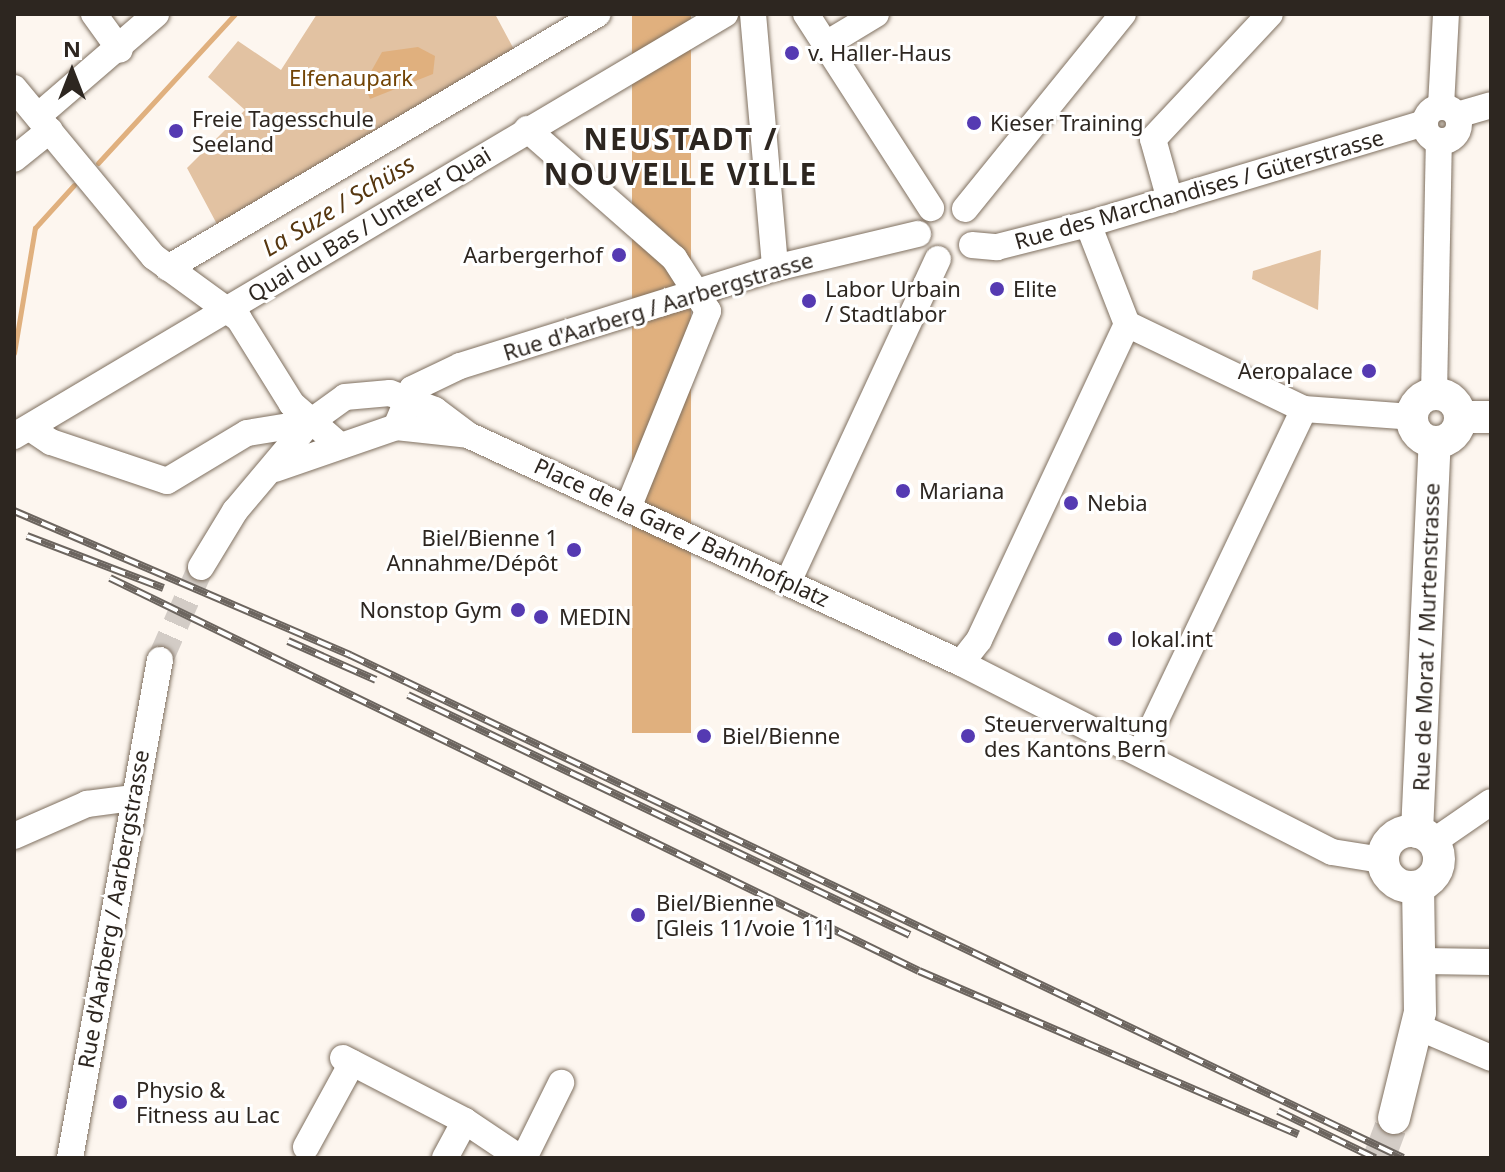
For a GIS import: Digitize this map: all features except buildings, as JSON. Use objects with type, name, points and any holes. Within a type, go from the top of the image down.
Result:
[{"type":"main road","points":[[1452,400],[1475,417],[1450,438],[1435,442],[1421,437],[1423,406],[1452,400]]},
{"type":"main road","name":"Rue de Morat / Murtenstrasse","points":[[1425,837],[1435,442]]},
{"type":"main road","points":[[1393,837],[1425,837],[1438,869],[1418,887],[1393,882],[1382,860],[1393,837]]},
{"type":"main road","points":[[1394,1118],[1418,1027],[1423,961],[1418,887]]},
{"type":"street","points":[[94,14],[120,50]]},
{"type":"street","points":[[14,159],[44,123],[156,14]]},
{"type":"street","points":[[183,262],[597,14]]},
{"type":"street","name":"Quai du Bas / Unterer Quai","points":[[22,432],[218,306],[725,14]]},
{"type":"street","points":[[753,14],[775,268]]},
{"type":"street","points":[[806,14],[828,43],[931,208]]},
{"type":"street","points":[[828,43],[876,14]]},
{"type":"street","points":[[965,209],[1123,14]]},
{"type":"street","points":[[1170,200],[1153,139],[1270,14]]},
{"type":"street","points":[[1127,324],[1304,409],[1423,406],[1446,14]]},
{"type":"street","points":[[14,88],[97,188],[183,262],[218,306],[239,319],[309,423],[338,444]]},
{"type":"street","name":"Rue des Marchandises / Güterstrasse","points":[[972,245],[997,247],[1093,218],[1170,200],[1491,105]]},
{"type":"street","points":[[527,129],[674,258],[699,291],[708,316],[629,506]]},
{"type":"street","points":[[931,208],[965,209]]},
{"type":"street","points":[[931,208],[918,234],[938,259]]},
{"type":"street","points":[[938,259],[958,258],[972,245],[974,222],[965,209]]},
{"type":"street","points":[[961,663],[979,640],[1127,324],[1093,218]]},
{"type":"street","name":"Rue d'Aarberg / Aarbergstrasse","points":[[406,398],[460,366],[775,268],[918,234]]},
{"type":"street","points":[[788,582],[938,259]]},
{"type":"street","points":[[201,567],[235,511],[275,469],[309,423],[345,397],[380,392],[406,398],[468,435]]},
{"type":"street","points":[[275,469],[338,444],[396,427],[406,398]]},
{"type":"street","points":[[1140,753],[1304,409]]},
{"type":"street","points":[[22,432],[167,481],[247,433],[309,423]]},
{"type":"street","name":"Place de la Gare / Bahnhofplatz","points":[[396,427],[468,435],[629,506],[961,663],[1332,852],[1382,860]]},
{"type":"street","name":"Rue d'Aarberg / Aarbergstrasse","points":[[70,1158],[132,798],[160,660]]},
{"type":"street","points":[[14,836],[87,804],[132,798]]},
{"type":"street","points":[[1425,837],[1491,802]]},
{"type":"street","points":[[1423,961],[1491,962]]},
{"type":"street","points":[[1418,1027],[1491,1058]]},
{"type":"street","points":[[308,1149],[347,1061],[465,1121],[522,1158],[561,1083]]},
{"type":"street","points":[[445,1158],[465,1121]]},
{"type":"green space","name":"Elfenaupark","points":[[317,14],[495,14],[517,55],[219,228],[187,168],[245,110],[208,77],[238,41],[281,70]]},
{"type":"green space","points":[[1321,250],[1318,310],[1252,279],[1253,271]]},
{"type":"water","points":[[632,14],[691,14],[691,733],[632,733]]},
{"type":"water","points":[[418,47],[435,56],[433,74],[370,99],[364,84],[382,52]]},
{"type":"waterway","points":[[98,163],[235,14]]},
{"type":"waterway","name":"La Suze / Schüss","points":[[14,353],[35,228],[74,185]]},
{"type":"tunnel","points":[[160,660],[201,567]]},
{"type":"tunnel","points":[[1379,1158],[1394,1118]]},
{"type":"railway","points":[[14,511],[350,655],[1403,1158]]},
{"type":"railway","points":[[27,536],[163,588]]},
{"type":"railway","points":[[110,578],[919,971],[1298,1134]]},
{"type":"railway","points":[[288,641],[376,680]]},
{"type":"railway","points":[[408,695],[910,935]]},
{"type":"railway","points":[[1278,1111],[1375,1158]]},
{"type":"place","name":"v. Haller-Haus","points":[[792,53]]},
{"type":"place","name":"Kieser Training","points":[[974,123]]},
{"type":"place","name":"Freie Tagesschule Seeland","points":[[176,131]]},
{"type":"place","name":"Aarbergerhof","points":[[619,255]]},
{"type":"place","name":"Elite","points":[[997,289]]},
{"type":"place","name":"Labor Urbain / Stadtlabor","points":[[809,301]]},
{"type":"place","name":"Aeropalace","points":[[1369,371]]},
{"type":"place","name":"Mariana","points":[[903,491]]},
{"type":"place","name":"Nebia","points":[[1071,503]]},
{"type":"place","name":"Biel/Bienne 1 Annahme/Dépôt","points":[[574,550]]},
{"type":"place","name":"Nonstop Gym","points":[[518,610]]},
{"type":"place","name":"MEDIN","points":[[541,617]]},
{"type":"place","name":"lokal.int","points":[[1115,639]]},
{"type":"place","name":"Biel/Bienne","points":[[704,736]]},
{"type":"place","name":"Steuerverwaltung des Kantons Bern","points":[[968,736]]},
{"type":"place","name":"Biel/Bienne [Gleis 11/voie 11]","points":[[638,915]]},
{"type":"place","name":"Physio & Fitness au Lac","points":[[120,1102]]},
{"type":"district","name":"NEUSTADT / NOUVELLE VILLE","points":[[681,156]]}]
